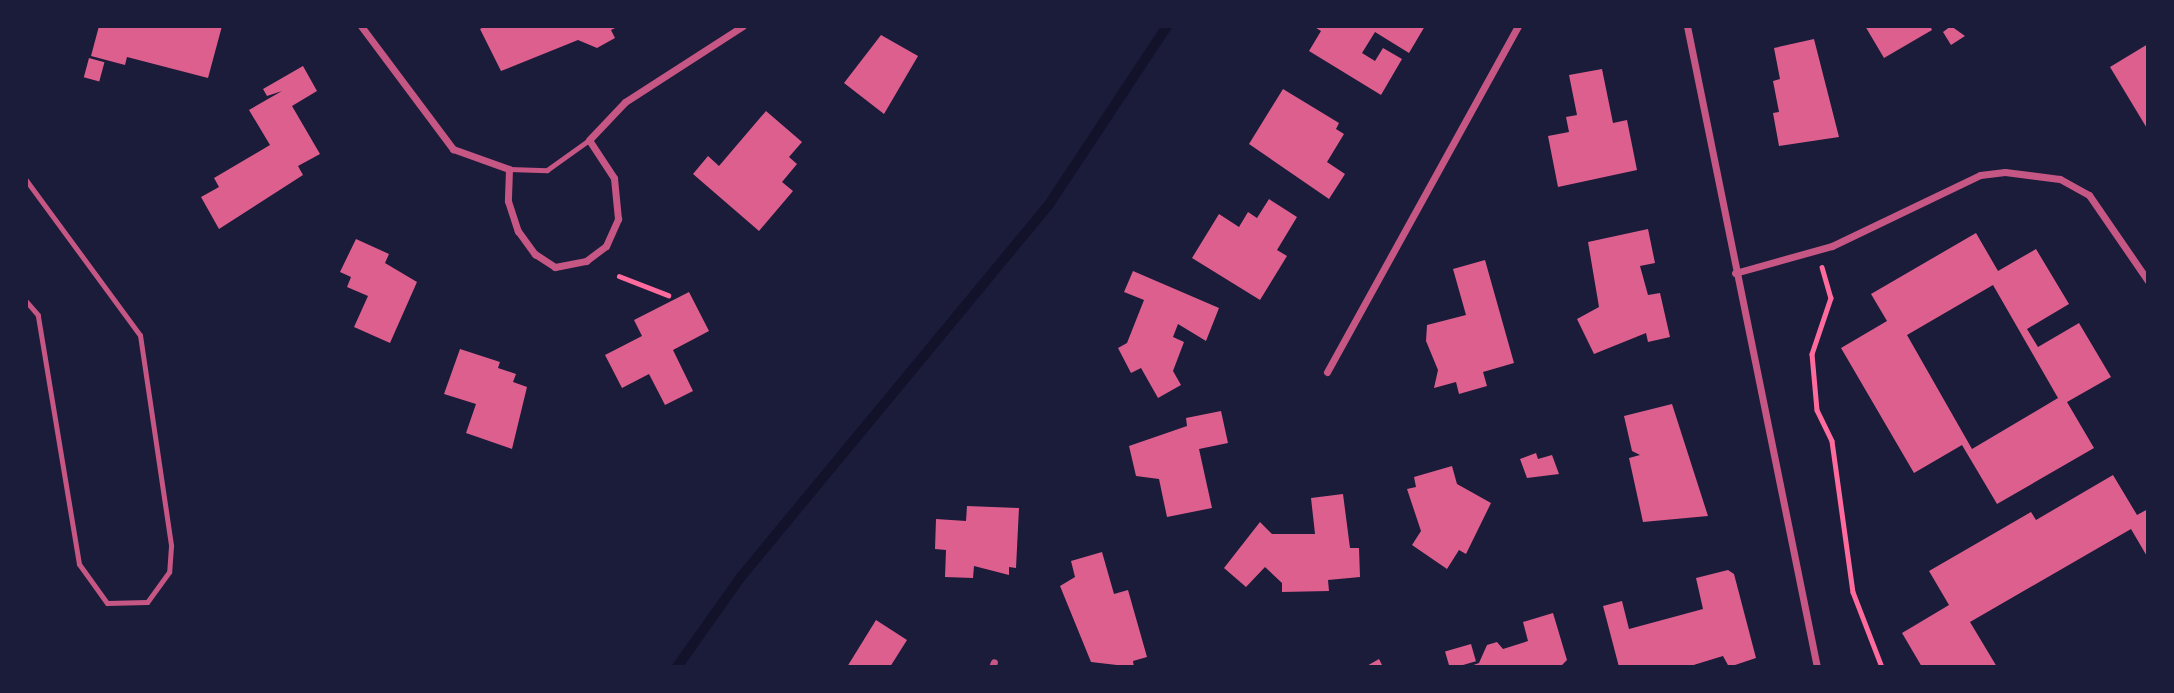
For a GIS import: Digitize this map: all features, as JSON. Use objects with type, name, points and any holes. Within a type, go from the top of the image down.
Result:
[{"type":"street","points":[[361,26],[453,149],[509,169],[508,201],[535,254],[555,267],[586,261],[606,246],[618,219],[614,178],[589,140],[625,102],[743,26]]},
{"type":"street","points":[[1327,372],[1518,26]]},
{"type":"street","points":[[1687,26],[1817,667]]},
{"type":"street","points":[[1735,273],[1832,246],[1980,176],[2005,172],[2060,179],[2089,195],[2148,281]]},
{"type":"lane","points":[[509,169],[547,170],[589,140]]},
{"type":"lane","points":[[26,180],[140,335],[171,546],[169,572],[147,602],[107,603],[79,564],[38,315],[26,301]]},
{"type":"path","points":[[1822,266],[1830,298],[1812,354],[1817,410],[1832,441],[1853,592],[1882,667]]},
{"type":"path","points":[[619,276],[668,295]]},
{"type":"building","points":[[99,26],[222,26],[208,78],[127,57],[125,65],[91,56]]},
{"type":"building","points":[[486,26],[619,26],[611,30],[615,38],[597,48],[578,40],[501,71],[480,29]]},
{"type":"building","points":[[1313,26],[1425,26],[1409,53],[1375,32],[1362,53],[1375,61],[1383,48],[1402,59],[1381,95],[1309,51],[1321,31]]},
{"type":"building","points":[[1865,26],[1930,26],[1932,30],[1884,58]]},
{"type":"building","points":[[1951,26],[1965,36],[1951,45],[1943,32]]},
{"type":"building","points":[[881,35],[918,56],[884,114],[844,83]]},
{"type":"building","points":[[1814,39],[1839,137],[1779,146],[1773,113],[1779,112],[1773,81],[1780,79],[1774,48]]},
{"type":"building","points":[[2148,44],[2148,130],[2110,67]]},
{"type":"building","points":[[89,58],[104,62],[99,81],[84,77]]},
{"type":"building","points":[[303,66],[317,91],[292,106],[320,154],[298,166],[303,175],[219,229],[201,197],[219,187],[214,178],[270,145],[249,110],[282,91],[267,96],[263,89]]},
{"type":"building","points":[[1602,69],[1613,123],[1627,120],[1637,170],[1558,187],[1548,136],[1569,132],[1566,117],[1577,115],[1569,75]]},
{"type":"building","points":[[1283,89],[1339,123],[1336,129],[1344,134],[1327,162],[1345,174],[1329,199],[1249,144]]},
{"type":"building","points":[[766,111],[802,142],[789,157],[797,164],[782,182],[793,191],[759,231],[693,174],[708,156],[719,166]]},
{"type":"building","points":[[1269,199],[1297,217],[1277,250],[1287,256],[1260,300],[1192,258],[1219,214],[1239,227],[1248,212],[1257,218]]},
{"type":"building","points":[[1648,229],[1655,263],[1640,266],[1648,295],[1660,293],[1670,337],[1648,342],[1646,333],[1594,354],[1577,319],[1599,307],[1588,242]]},
{"type":"building","points":[[1976,233],[1998,271],[2036,249],[2069,304],[2027,329],[2038,347],[2079,323],[2111,377],[2067,402],[2094,448],[1997,504],[1962,445],[1914,473],[1841,348],[1887,321],[1871,294]],"holes":[[[1993,285],[2058,398],[1972,449],[1907,335]]]},
{"type":"building","points":[[356,239],[389,254],[385,263],[417,282],[390,343],[354,327],[368,296],[347,287],[351,277],[340,272]]},
{"type":"building","points":[[1485,260],[1514,363],[1483,372],[1487,386],[1459,394],[1456,382],[1434,388],[1438,370],[1426,341],[1427,325],[1466,315],[1453,269]]},
{"type":"building","points":[[1133,271],[1219,308],[1206,341],[1178,324],[1173,337],[1184,342],[1173,371],[1181,385],[1158,398],[1141,368],[1131,373],[1118,348],[1127,343],[1144,300],[1124,292]]},
{"type":"building","points":[[689,292],[709,331],[673,350],[693,391],[665,405],[649,374],[622,388],[605,355],[642,336],[634,320]]},
{"type":"building","points":[[460,349],[500,362],[498,368],[516,374],[513,382],[527,387],[512,449],[466,433],[476,404],[444,394]]},
{"type":"building","points":[[1672,404],[1708,516],[1643,522],[1629,458],[1640,455],[1632,451],[1624,416]]},
{"type":"building","points":[[1221,411],[1228,443],[1199,449],[1212,508],[1167,517],[1159,479],[1136,476],[1129,446],[1187,426],[1186,418]]},
{"type":"building","points":[[1536,453],[1538,459],[1552,455],[1559,474],[1527,478],[1520,459]]},
{"type":"building","points":[[1452,466],[1457,484],[1491,503],[1466,554],[1459,550],[1447,569],[1412,545],[1421,531],[1407,489],[1416,487],[1414,477]]},
{"type":"building","points":[[2113,475],[2137,515],[2148,509],[2148,558],[2131,529],[1970,622],[1997,667],[1922,667],[1902,633],[1949,605],[1929,571],[2031,512],[2036,520]]},
{"type":"building","points":[[1343,494],[1350,548],[1359,548],[1360,577],[1328,580],[1329,591],[1282,592],[1282,583],[1265,567],[1246,587],[1224,568],[1260,522],[1272,534],[1315,534],[1311,498]]},
{"type":"building","points":[[967,506],[1019,508],[1016,568],[1009,567],[1009,575],[974,566],[973,578],[945,577],[946,550],[935,549],[936,519],[966,521]]},
{"type":"building","points":[[1102,552],[1114,594],[1128,590],[1147,657],[1133,661],[1134,667],[1091,662],[1060,586],[1075,577],[1071,561]]},
{"type":"building","points":[[1728,570],[1734,574],[1756,658],[1729,667],[1723,656],[1687,667],[1619,667],[1603,606],[1622,601],[1629,629],[1703,609],[1696,578]]},
{"type":"building","points":[[1553,613],[1567,660],[1560,667],[1468,667],[1479,663],[1487,645],[1497,642],[1503,649],[1528,641],[1523,622]]},
{"type":"building","points":[[876,620],[907,640],[890,667],[847,667]]},
{"type":"building","points":[[1471,644],[1476,661],[1450,667],[1445,651]]},
{"type":"building","points":[[1379,659],[1383,667],[1365,667]]},
{"type":"waterway","points":[[677,667],[740,578],[1048,206],[1167,26]]}]
